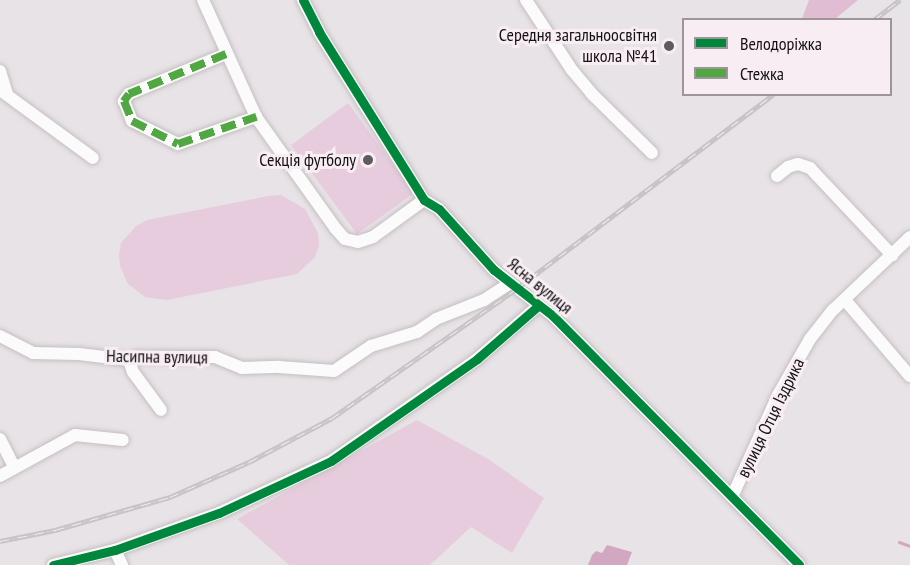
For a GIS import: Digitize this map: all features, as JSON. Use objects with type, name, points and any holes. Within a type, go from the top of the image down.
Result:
[{"type":"street","points":[[203,0],[256,117],[336,230],[345,239],[358,242],[373,237],[424,200]]},
{"type":"street","name":"Ясна вулиця","points":[[303,0],[319,32],[424,200],[439,209],[509,284],[564,327],[799,565]]},
{"type":"street","points":[[526,0],[572,70],[592,94],[652,153]]},
{"type":"street","points":[[226,54],[129,94],[124,101],[132,122],[178,144],[256,117]]},
{"type":"street","points":[[0,71],[4,92],[93,158]]},
{"type":"street","points":[[777,176],[788,167],[798,164],[810,168],[892,255]]},
{"type":"street","name":"вулиця Отця Іздрика","points":[[732,497],[778,395],[810,339],[833,310],[910,237]]},
{"type":"street","name":"Насипна вулиця","points":[[0,336],[33,353],[79,354],[129,360],[137,357],[215,357],[242,368],[279,367],[334,371],[371,346],[417,332],[436,319],[484,300],[509,284]]},
{"type":"street","points":[[845,300],[910,376]]},
{"type":"street","points":[[53,565],[115,550],[219,513],[331,462],[477,359],[538,306]]},
{"type":"street","points":[[129,360],[133,372],[161,410]]},
{"type":"street","points":[[0,476],[14,466],[75,435],[123,440]]},
{"type":"street","points":[[0,439],[14,466]]},
{"type":"street","points":[[115,550],[122,565]]},
{"type":"shaded area","points":[[809,0],[858,0],[836,18],[802,18]]},
{"type":"shaded area","points":[[348,103],[414,193],[357,234],[291,145]]},
{"type":"shaded area","points":[[281,195],[305,209],[318,233],[319,245],[315,257],[297,274],[167,300],[145,297],[128,284],[120,266],[119,255],[121,243],[136,226],[147,220]]},
{"type":"shaded area","points":[[417,420],[488,459],[544,498],[512,553],[471,527],[430,565],[289,565],[237,519]]},
{"type":"shaded area","points":[[607,545],[632,552],[627,565],[588,565],[592,555],[596,551],[602,553]]},
{"type":"waterway","points":[[899,542],[910,546]]},
{"type":"railway","points":[[877,18],[900,0]]},
{"type":"railway","points":[[0,541],[55,530],[170,497],[249,462],[332,418],[516,289],[771,96]]},
{"type":"marked path","points":[[226,54],[129,94],[124,101],[132,121],[178,144],[256,117]]},
{"type":"cycle path","points":[[303,0],[319,32],[424,200],[439,209],[494,270],[553,316],[799,565]]},
{"type":"cycle path","points":[[53,565],[115,550],[219,513],[331,461],[477,359],[538,306]]},
{"type":"place","name":"Середня загальноосвітня школа №41","points":[[669,46]]},
{"type":"place","name":"Секція футболу","points":[[368,160]]}]
